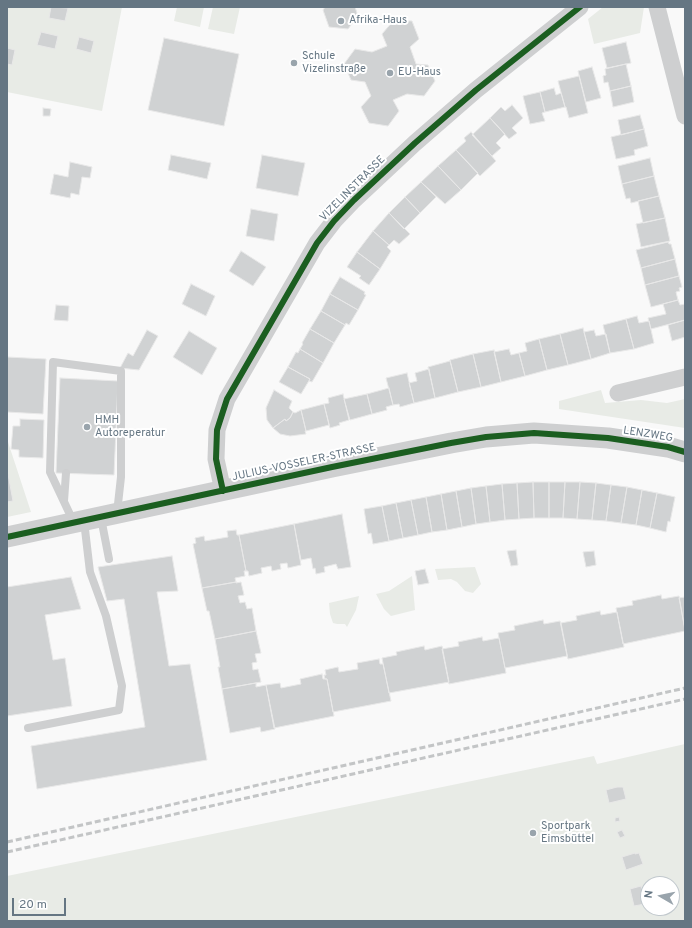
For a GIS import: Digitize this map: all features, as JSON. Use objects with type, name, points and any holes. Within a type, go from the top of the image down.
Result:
[{"type":"street","name":"VIZELINSTRASSE","points":[[223,491],[216,459],[217,430],[227,400],[317,243],[334,221],[354,200],[415,143],[476,90],[580,7]]},
{"type":"street","points":[[657,7],[685,116]]},
{"type":"street","points":[[618,393],[685,377]]},
{"type":"street","name":"JULIUS-VOSSELER-STRASSE","points":[[7,537],[332,467],[486,437],[534,433],[608,438]]},
{"type":"street","name":"LENZWEG","points":[[608,438],[668,447],[685,452]]},
{"type":"lane","points":[[28,728],[119,710],[122,686],[106,616],[90,572],[94,519],[121,476],[121,371],[53,362],[50,472],[64,502],[94,519],[109,559]]},
{"type":"lane","points":[[64,502],[66,474]]},
{"type":"shaded area","points":[[7,7],[122,7],[102,111],[7,92]]},
{"type":"shaded area","points":[[177,7],[204,7],[200,27],[174,21]]},
{"type":"shaded area","points":[[213,7],[240,7],[234,34],[208,29]]},
{"type":"shaded area","points":[[603,7],[644,7],[640,33],[594,44],[588,19]]},
{"type":"shaded area","points":[[601,390],[605,403],[641,400],[667,403],[685,399],[685,428],[559,409],[559,401]]},
{"type":"shaded area","points":[[7,439],[31,512],[7,517]]},
{"type":"shaded area","points":[[475,567],[481,584],[473,593],[465,591],[457,582],[451,579],[438,580],[435,569]]},
{"type":"shaded area","points":[[412,576],[415,610],[391,616],[384,609],[376,594],[389,591]]},
{"type":"shaded area","points":[[359,596],[356,610],[347,627],[345,624],[333,623],[329,603]]},
{"type":"shaded area","points":[[685,744],[685,921],[7,921],[7,876],[594,756],[597,764]]},
{"type":"building","points":[[51,7],[68,8],[65,21],[49,18]]},
{"type":"building","name":"Afrika-Haus","points":[[325,7],[355,7],[358,16],[348,29],[329,27],[323,10]]},
{"type":"building","name":"EU-Haus","points":[[394,20],[412,21],[419,39],[410,47],[416,64],[428,65],[435,81],[424,96],[407,94],[393,100],[399,111],[388,126],[369,123],[361,107],[371,96],[365,82],[351,80],[344,64],[355,49],[372,52],[387,46],[382,34]]},
{"type":"building","points":[[41,32],[58,36],[55,49],[37,45]]},
{"type":"building","points":[[79,37],[94,41],[91,53],[76,49]]},
{"type":"building","points":[[164,38],[239,54],[224,126],[148,110]]},
{"type":"building","points":[[626,42],[631,63],[607,68],[602,48]]},
{"type":"building","points":[[7,48],[15,50],[12,65],[7,64]]},
{"type":"building","points":[[626,64],[631,86],[610,91],[608,82],[604,83],[603,76],[606,75],[605,69]]},
{"type":"building","points":[[592,67],[601,98],[586,102],[578,71]]},
{"type":"building","points":[[579,76],[588,113],[569,118],[558,81]]},
{"type":"building","points":[[631,86],[634,102],[613,107],[610,91]]},
{"type":"building","points":[[554,88],[556,95],[561,93],[565,107],[545,112],[540,92]]},
{"type":"building","points":[[540,92],[545,112],[542,113],[545,121],[530,124],[523,96]]},
{"type":"building","points":[[512,105],[523,118],[512,128],[517,133],[509,139],[490,118],[501,107],[505,111]]},
{"type":"building","points":[[43,108],[51,109],[50,116],[43,116]]},
{"type":"building","points":[[640,115],[644,129],[621,135],[618,120]]},
{"type":"building","points":[[490,118],[505,134],[496,143],[501,148],[492,156],[472,135]]},
{"type":"building","points":[[644,129],[648,146],[634,150],[635,155],[616,159],[611,137]]},
{"type":"building","points":[[471,132],[496,161],[480,176],[456,150],[466,141],[464,138]]},
{"type":"building","points":[[456,150],[478,173],[461,190],[438,166]]},
{"type":"building","points":[[171,155],[211,163],[207,179],[168,170]]},
{"type":"building","points":[[262,155],[305,163],[298,196],[256,188]]},
{"type":"building","points":[[650,158],[654,176],[622,184],[618,166]]},
{"type":"building","points":[[70,162],[92,167],[90,178],[82,177],[79,195],[71,193],[70,198],[50,194],[54,174],[68,177]]},
{"type":"building","points":[[438,166],[461,190],[445,204],[421,182]]},
{"type":"building","points":[[654,176],[659,196],[631,203],[630,198],[626,199],[622,184]]},
{"type":"building","points":[[421,182],[436,197],[420,213],[405,197]]},
{"type":"building","points":[[659,196],[665,218],[643,223],[638,201]]},
{"type":"building","points":[[405,197],[420,213],[404,229],[389,213]]},
{"type":"building","points":[[251,209],[278,214],[274,241],[246,236]]},
{"type":"building","points":[[389,213],[410,234],[399,244],[394,240],[389,245],[373,231]]},
{"type":"building","points":[[665,218],[670,241],[641,247],[636,224]]},
{"type":"building","points":[[373,231],[389,245],[387,247],[391,251],[380,269],[357,252]]},
{"type":"building","points":[[668,242],[671,244],[675,259],[641,268],[636,250]]},
{"type":"building","points":[[241,251],[266,267],[253,286],[229,271]]},
{"type":"building","points":[[357,252],[380,269],[369,285],[359,278],[361,276],[347,267]]},
{"type":"building","points":[[675,259],[679,276],[645,285],[641,268]]},
{"type":"building","points":[[679,276],[682,287],[679,288],[680,291],[676,292],[678,300],[651,307],[645,285]]},
{"type":"building","points":[[340,277],[365,292],[364,294],[366,295],[358,310],[330,294]]},
{"type":"building","points":[[191,284],[215,296],[206,316],[182,304]]},
{"type":"building","points":[[330,294],[358,310],[349,325],[346,323],[345,325],[321,311]]},
{"type":"building","points":[[678,300],[680,305],[685,304],[685,320],[651,329],[648,318],[666,314],[663,304]]},
{"type":"building","points":[[56,305],[69,306],[68,321],[54,320]]},
{"type":"building","points":[[321,311],[345,325],[334,343],[310,329]]},
{"type":"building","points":[[637,316],[639,323],[649,321],[654,343],[634,349],[626,319]]},
{"type":"building","points":[[626,319],[634,349],[610,353],[603,325]]},
{"type":"building","points":[[685,320],[685,337],[672,341],[668,325]]},
{"type":"building","points":[[583,328],[591,359],[568,365],[560,334]]},
{"type":"building","points":[[310,329],[334,343],[323,363],[300,349]]},
{"type":"building","points":[[147,330],[158,336],[139,370],[120,368],[128,353],[133,356]]},
{"type":"building","points":[[594,330],[596,336],[606,334],[610,353],[591,359],[584,332]]},
{"type":"building","points":[[189,331],[217,348],[202,375],[173,357]]},
{"type":"building","points":[[560,334],[568,365],[547,370],[539,339]]},
{"type":"building","points":[[539,339],[547,370],[525,376],[519,353],[527,351],[525,343]]},
{"type":"building","points":[[300,349],[323,363],[312,382],[309,381],[310,379],[288,367],[296,352],[298,353]]},
{"type":"building","points":[[509,349],[511,355],[519,353],[525,376],[501,382],[494,352]]},
{"type":"building","points":[[494,350],[501,382],[481,387],[473,354]]},
{"type":"building","points":[[473,354],[481,387],[458,392],[450,360]]},
{"type":"building","points":[[7,357],[46,359],[43,414],[7,412]]},
{"type":"building","points":[[450,361],[458,392],[435,398],[428,367]]},
{"type":"building","points":[[288,367],[310,379],[301,394],[279,382]]},
{"type":"building","points":[[429,369],[435,398],[414,403],[409,383],[417,381],[415,373]]},
{"type":"building","points":[[407,373],[414,403],[400,407],[399,404],[393,405],[386,378]]},
{"type":"building","name":"HMH Autoreperatur","points":[[60,378],[118,381],[114,475],[56,473]]},
{"type":"building","points":[[389,388],[393,405],[386,407],[387,410],[372,414],[367,394]]},
{"type":"building","points":[[274,390],[292,401],[289,408],[293,412],[290,418],[286,421],[285,419],[273,428],[267,420],[266,408]]},
{"type":"building","points":[[343,394],[349,420],[330,428],[324,404],[329,403],[328,398]]},
{"type":"building","points":[[367,394],[372,414],[350,420],[344,399]]},
{"type":"building","points":[[324,404],[329,425],[306,431],[301,410]]},
{"type":"building","points":[[301,410],[306,434],[290,436],[280,434],[273,428],[285,419],[286,421],[290,418],[293,412],[295,413]]},
{"type":"building","points":[[20,419],[44,420],[43,458],[19,457],[19,450],[11,449],[13,426],[20,426]]},
{"type":"building","points":[[7,474],[13,501],[7,502]]},
{"type":"building","points":[[533,482],[534,518],[519,519],[517,483]]},
{"type":"building","points":[[533,482],[549,482],[549,518],[534,518]]},
{"type":"building","points":[[549,482],[565,482],[563,518],[549,518]]},
{"type":"building","points":[[565,482],[580,482],[577,519],[563,518]]},
{"type":"building","points":[[580,482],[596,483],[592,520],[577,519]]},
{"type":"building","points":[[517,483],[519,519],[505,520],[502,484]]},
{"type":"building","points":[[596,483],[611,485],[606,521],[592,520]]},
{"type":"building","points":[[502,484],[505,520],[490,522],[486,486]]},
{"type":"building","points":[[611,485],[627,487],[621,523],[606,521]]},
{"type":"building","points":[[486,486],[490,522],[476,524],[471,488]]},
{"type":"building","points":[[627,487],[642,490],[636,525],[621,523]]},
{"type":"building","points":[[471,488],[476,524],[462,527],[456,491]]},
{"type":"building","points":[[642,490],[657,493],[650,528],[636,525]]},
{"type":"building","points":[[456,491],[462,527],[447,530],[441,494]]},
{"type":"building","points":[[657,493],[675,497],[670,522],[668,521],[666,532],[650,528]]},
{"type":"building","points":[[441,494],[447,530],[432,532],[426,497]]},
{"type":"building","points":[[426,497],[432,532],[418,535],[411,500]]},
{"type":"building","points":[[411,500],[418,535],[403,538],[396,503]]},
{"type":"building","points":[[396,503],[403,538],[389,541],[382,506]]},
{"type":"building","points":[[382,506],[389,541],[373,544],[371,533],[368,534],[364,509]]},
{"type":"building","points":[[342,514],[351,567],[338,569],[336,564],[324,567],[325,572],[316,574],[315,568],[313,569],[311,558],[301,560],[294,524]]},
{"type":"building","points":[[294,524],[301,565],[288,568],[287,563],[280,564],[281,569],[272,571],[271,566],[261,568],[262,573],[249,576],[248,571],[246,571],[239,535]]},
{"type":"building","points":[[236,530],[237,535],[239,535],[246,571],[244,571],[245,576],[235,578],[236,582],[202,588],[193,544],[196,543],[195,538],[204,536],[205,541],[228,537],[227,531]]},
{"type":"building","points":[[516,550],[518,565],[511,566],[507,551]]},
{"type":"building","points":[[594,551],[596,565],[586,567],[583,552]]},
{"type":"building","points":[[172,556],[178,591],[157,592],[169,666],[190,664],[207,760],[37,789],[31,746],[145,727],[124,599],[107,601],[98,567]]},
{"type":"building","points":[[425,569],[429,583],[418,585],[415,571]]},
{"type":"building","points":[[71,577],[81,609],[45,615],[53,660],[65,658],[72,706],[7,716],[7,587]]},
{"type":"building","points":[[241,582],[244,595],[238,596],[240,603],[245,602],[247,609],[252,608],[256,631],[215,639],[202,588]]},
{"type":"building","points":[[661,595],[662,599],[679,596],[685,631],[623,644],[616,608],[633,605],[632,601]]},
{"type":"building","points":[[685,597],[685,629],[679,598]]},
{"type":"building","points":[[600,611],[601,615],[617,612],[624,647],[568,659],[561,623],[577,620],[576,616]]},
{"type":"building","points":[[543,620],[544,624],[560,621],[567,656],[505,668],[498,633],[515,630],[514,626]]},
{"type":"building","points":[[256,631],[261,653],[255,654],[257,662],[252,663],[253,670],[258,669],[261,682],[222,689],[215,639]]},
{"type":"building","points":[[482,637],[483,641],[499,638],[506,673],[449,684],[442,649],[459,646],[458,642]]},
{"type":"building","points":[[424,646],[425,650],[442,646],[449,682],[389,693],[382,658],[397,655],[396,652]]},
{"type":"building","points":[[379,659],[380,664],[383,664],[391,701],[333,712],[327,679],[325,679],[324,675],[326,675],[325,670],[338,667],[339,672],[358,669],[357,663]]},
{"type":"building","points":[[322,674],[323,679],[327,679],[334,716],[274,728],[266,685],[280,683],[281,688],[301,684],[300,679]]},
{"type":"building","points":[[256,683],[256,687],[266,685],[275,729],[261,732],[260,727],[230,733],[222,689]]},
{"type":"building","points":[[623,787],[626,799],[609,803],[606,790]]},
{"type":"building","points":[[619,817],[620,821],[615,822],[615,818]]},
{"type":"building","points":[[622,830],[625,836],[620,838],[617,832]]},
{"type":"building","points":[[639,853],[643,864],[626,870],[622,857]]},
{"type":"building","points":[[640,886],[640,905],[634,906],[630,889]]},
{"type":"railway","points":[[7,842],[685,688]]},
{"type":"railway","points":[[7,852],[685,699]]},
{"type":"cycle path","points":[[223,491],[216,459],[217,430],[227,399],[317,243],[334,221],[354,200],[415,143],[476,90],[580,7]]},
{"type":"cycle path","points":[[7,537],[332,467],[486,437],[534,433],[608,438],[668,447],[685,452]]},
{"type":"place","name":"Afrika-Haus","points":[[341,21]]},
{"type":"place","name":"Schule Vizelinstraße","points":[[294,63]]},
{"type":"place","name":"EU-Haus","points":[[390,73]]},
{"type":"place","name":"HMH Autoreperatur","points":[[87,427]]},
{"type":"place","name":"Sportpark Eimsbüttel","points":[[533,833]]}]
